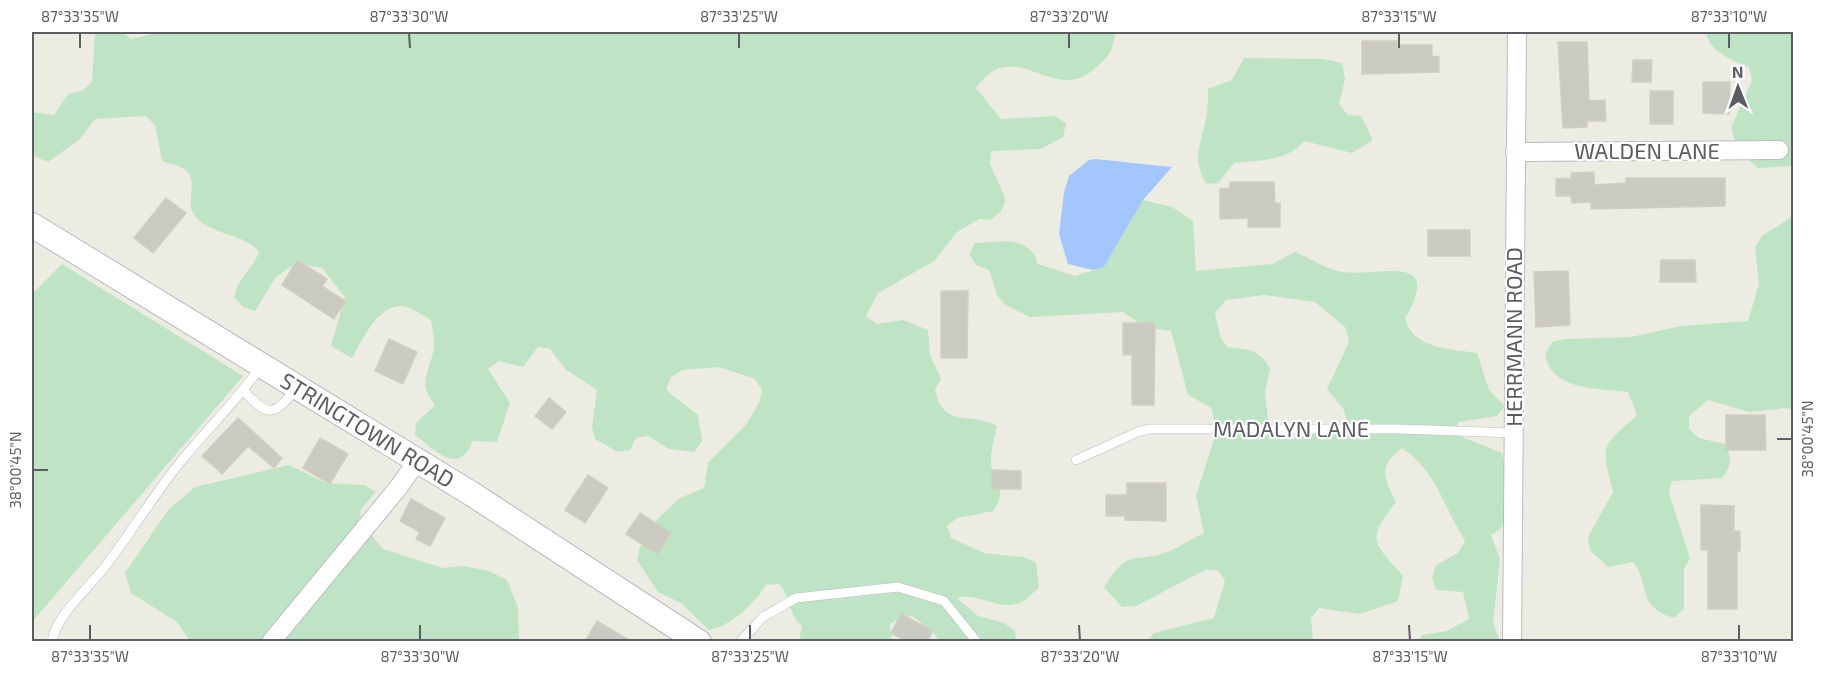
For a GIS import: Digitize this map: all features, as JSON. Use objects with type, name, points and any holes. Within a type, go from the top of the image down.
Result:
[{"type":"main road","name":"STRINGTOWN ROAD","points":[[32,225],[418,460],[699,642]]},
{"type":"street","name":"HERRMANN ROAD","points":[[1512,642],[1517,32]]},
{"type":"street","name":"WALDEN LANE","points":[[1515,152],[1779,150]]},
{"type":"street","points":[[271,642],[398,488],[418,460]]},
{"type":"lane","points":[[52,642],[53,633],[62,619],[105,566],[182,460],[244,391],[261,366]]},
{"type":"lane","points":[[244,391],[257,406],[272,411],[280,408],[297,387]]},
{"type":"lane","name":"MADALYN LANE","points":[[1076,460],[1140,431],[1151,429],[1400,429],[1514,433]]},
{"type":"lane","points":[[740,642],[763,617],[796,598],[898,587],[945,601],[977,642]]},
{"type":"green space","points":[[95,32],[123,32],[131,39],[160,32],[1116,32],[1107,57],[1093,70],[1078,79],[1062,80],[1019,67],[1005,67],[991,73],[976,88],[1001,119],[1054,116],[1066,123],[1063,137],[1041,149],[991,151],[990,164],[1006,200],[1001,211],[991,220],[979,219],[957,232],[934,261],[878,293],[866,316],[877,324],[903,320],[928,330],[930,355],[941,379],[935,390],[939,402],[951,415],[997,426],[991,459],[992,470],[1000,491],[998,503],[993,511],[957,518],[947,526],[951,538],[984,553],[1023,557],[1036,563],[1039,588],[1022,602],[1003,605],[972,597],[957,598],[978,616],[1004,623],[1015,631],[1016,641],[939,641],[933,632],[912,616],[900,617],[890,625],[892,641],[799,641],[802,626],[794,616],[786,594],[779,584],[766,585],[741,613],[725,624],[709,630],[681,603],[658,592],[637,560],[640,547],[651,538],[651,525],[680,498],[704,488],[708,463],[745,426],[759,403],[762,390],[755,379],[719,367],[682,370],[671,377],[666,390],[698,415],[702,441],[694,452],[669,449],[648,436],[636,438],[630,450],[618,452],[595,439],[592,427],[597,390],[565,369],[550,349],[538,347],[523,367],[499,361],[488,369],[510,403],[497,442],[473,441],[467,452],[454,459],[438,453],[415,435],[416,423],[435,405],[429,396],[425,382],[434,345],[431,320],[409,308],[393,307],[385,311],[371,325],[352,358],[331,346],[345,297],[322,268],[296,263],[275,278],[255,311],[243,307],[234,297],[236,290],[259,252],[245,241],[210,228],[195,216],[191,204],[192,185],[189,174],[182,168],[162,161],[155,125],[146,116],[95,119],[80,139],[48,162],[32,155],[32,112],[54,115],[68,94],[82,91],[92,82]]},
{"type":"green space","points":[[1706,32],[1793,32],[1793,166],[1758,168],[1739,152],[1731,128],[1752,80],[1749,68],[1716,50]]},
{"type":"green space","points":[[1244,58],[1323,59],[1342,63],[1345,79],[1339,104],[1348,115],[1361,116],[1373,140],[1352,153],[1304,141],[1289,153],[1272,159],[1234,163],[1218,183],[1206,184],[1198,156],[1207,112],[1208,89],[1232,80]]},
{"type":"green space","points":[[1143,200],[1172,207],[1193,221],[1196,271],[1272,264],[1295,252],[1337,271],[1357,273],[1389,271],[1412,275],[1417,283],[1415,297],[1405,318],[1409,328],[1424,342],[1434,346],[1477,353],[1489,390],[1505,406],[1497,416],[1458,422],[1455,434],[1502,453],[1508,511],[1503,526],[1491,535],[1500,559],[1493,623],[1500,641],[1418,641],[1422,635],[1447,631],[1469,619],[1463,592],[1436,590],[1432,578],[1436,565],[1458,553],[1465,541],[1431,478],[1423,467],[1402,448],[1386,467],[1388,486],[1396,502],[1377,533],[1380,548],[1403,576],[1398,601],[1360,614],[1319,608],[1311,618],[1313,641],[1147,641],[1154,633],[1214,618],[1225,581],[1218,570],[1205,570],[1136,606],[1122,607],[1104,587],[1113,574],[1127,561],[1170,551],[1204,533],[1196,495],[1216,434],[1212,408],[1188,395],[1171,331],[1145,327],[1123,312],[1030,317],[1005,305],[997,295],[989,270],[976,265],[969,254],[975,243],[1004,241],[1021,244],[1028,248],[1034,254],[1038,264],[1075,276],[1104,267]],"holes":[[[1264,295],[1315,302],[1346,328],[1349,342],[1327,389],[1344,410],[1347,422],[1340,433],[1316,433],[1291,439],[1269,429],[1265,393],[1270,368],[1257,354],[1227,347],[1220,336],[1215,313],[1226,300]]]},
{"type":"green space","points":[[1793,216],[1793,410],[1786,408],[1749,412],[1708,400],[1689,416],[1689,429],[1699,438],[1725,444],[1730,461],[1722,478],[1672,481],[1669,493],[1690,558],[1684,569],[1684,609],[1674,618],[1662,613],[1649,601],[1642,578],[1633,562],[1608,567],[1590,550],[1588,537],[1613,492],[1606,464],[1607,448],[1616,434],[1637,415],[1628,392],[1590,388],[1566,381],[1556,375],[1549,366],[1545,354],[1552,342],[1565,339],[1631,337],[1681,326],[1748,321],[1759,284],[1755,247],[1762,236]]},
{"type":"green space","points":[[62,264],[243,376],[32,622],[32,294]]},
{"type":"green space","points":[[289,465],[326,483],[365,485],[376,492],[361,509],[360,521],[383,549],[443,568],[464,566],[489,571],[507,580],[518,607],[519,641],[190,641],[177,622],[131,593],[125,573],[168,510],[195,487]]},
{"type":"water","points":[[1089,160],[1172,167],[1143,200],[1104,267],[1093,270],[1068,264],[1059,234],[1064,192],[1069,176]]},
{"type":"building","points":[[1362,41],[1397,41],[1397,45],[1432,45],[1432,56],[1439,57],[1439,72],[1362,74]]},
{"type":"building","points":[[1558,42],[1587,42],[1589,101],[1605,100],[1606,121],[1587,121],[1587,127],[1563,128]]},
{"type":"building","points":[[1633,60],[1652,60],[1651,82],[1632,82]]},
{"type":"building","points":[[1703,82],[1730,82],[1729,114],[1703,113]]},
{"type":"building","points":[[1650,91],[1673,91],[1673,124],[1650,124]]},
{"type":"building","points":[[1594,172],[1594,185],[1626,183],[1626,178],[1725,178],[1725,206],[1591,209],[1591,202],[1572,203],[1571,196],[1556,196],[1556,179],[1571,178],[1571,173]]},
{"type":"building","points":[[1230,182],[1274,182],[1275,203],[1280,203],[1280,227],[1248,227],[1248,218],[1220,219],[1220,189],[1230,188]]},
{"type":"building","points":[[166,198],[186,213],[153,253],[134,238]]},
{"type":"building","points":[[1428,230],[1470,230],[1470,256],[1428,256]]},
{"type":"building","points":[[297,260],[327,279],[322,286],[345,301],[334,319],[282,285]]},
{"type":"building","points":[[1661,260],[1695,260],[1696,282],[1660,282]]},
{"type":"building","points":[[1568,271],[1570,325],[1536,327],[1534,272]]},
{"type":"building","points":[[941,291],[968,291],[967,358],[941,358]]},
{"type":"building","points":[[1123,323],[1155,323],[1154,405],[1132,405],[1132,355],[1123,355]]},
{"type":"building","points":[[389,339],[417,352],[403,384],[375,371]]},
{"type":"building","points":[[549,398],[566,412],[552,429],[535,416]]},
{"type":"building","points":[[1726,415],[1765,415],[1766,450],[1726,450]]},
{"type":"building","points":[[238,418],[282,458],[274,468],[248,446],[222,474],[202,456]]},
{"type":"building","points":[[320,438],[348,454],[330,484],[303,468]]},
{"type":"building","points":[[992,470],[1021,471],[1021,489],[992,489]]},
{"type":"building","points":[[588,475],[608,488],[585,523],[565,510]]},
{"type":"building","points":[[1127,483],[1166,483],[1166,521],[1125,520],[1125,516],[1106,516],[1106,495],[1127,495]]},
{"type":"building","points":[[411,499],[445,518],[430,546],[416,539],[420,532],[400,521]]},
{"type":"building","points":[[1701,505],[1734,506],[1734,531],[1740,531],[1740,551],[1737,551],[1737,609],[1708,609],[1708,550],[1701,550]]},
{"type":"building","points":[[640,513],[671,533],[657,554],[626,534]]},
{"type":"building","points":[[901,614],[933,631],[927,642],[907,642],[891,633]]},
{"type":"building","points":[[597,621],[632,642],[585,642]]}]
